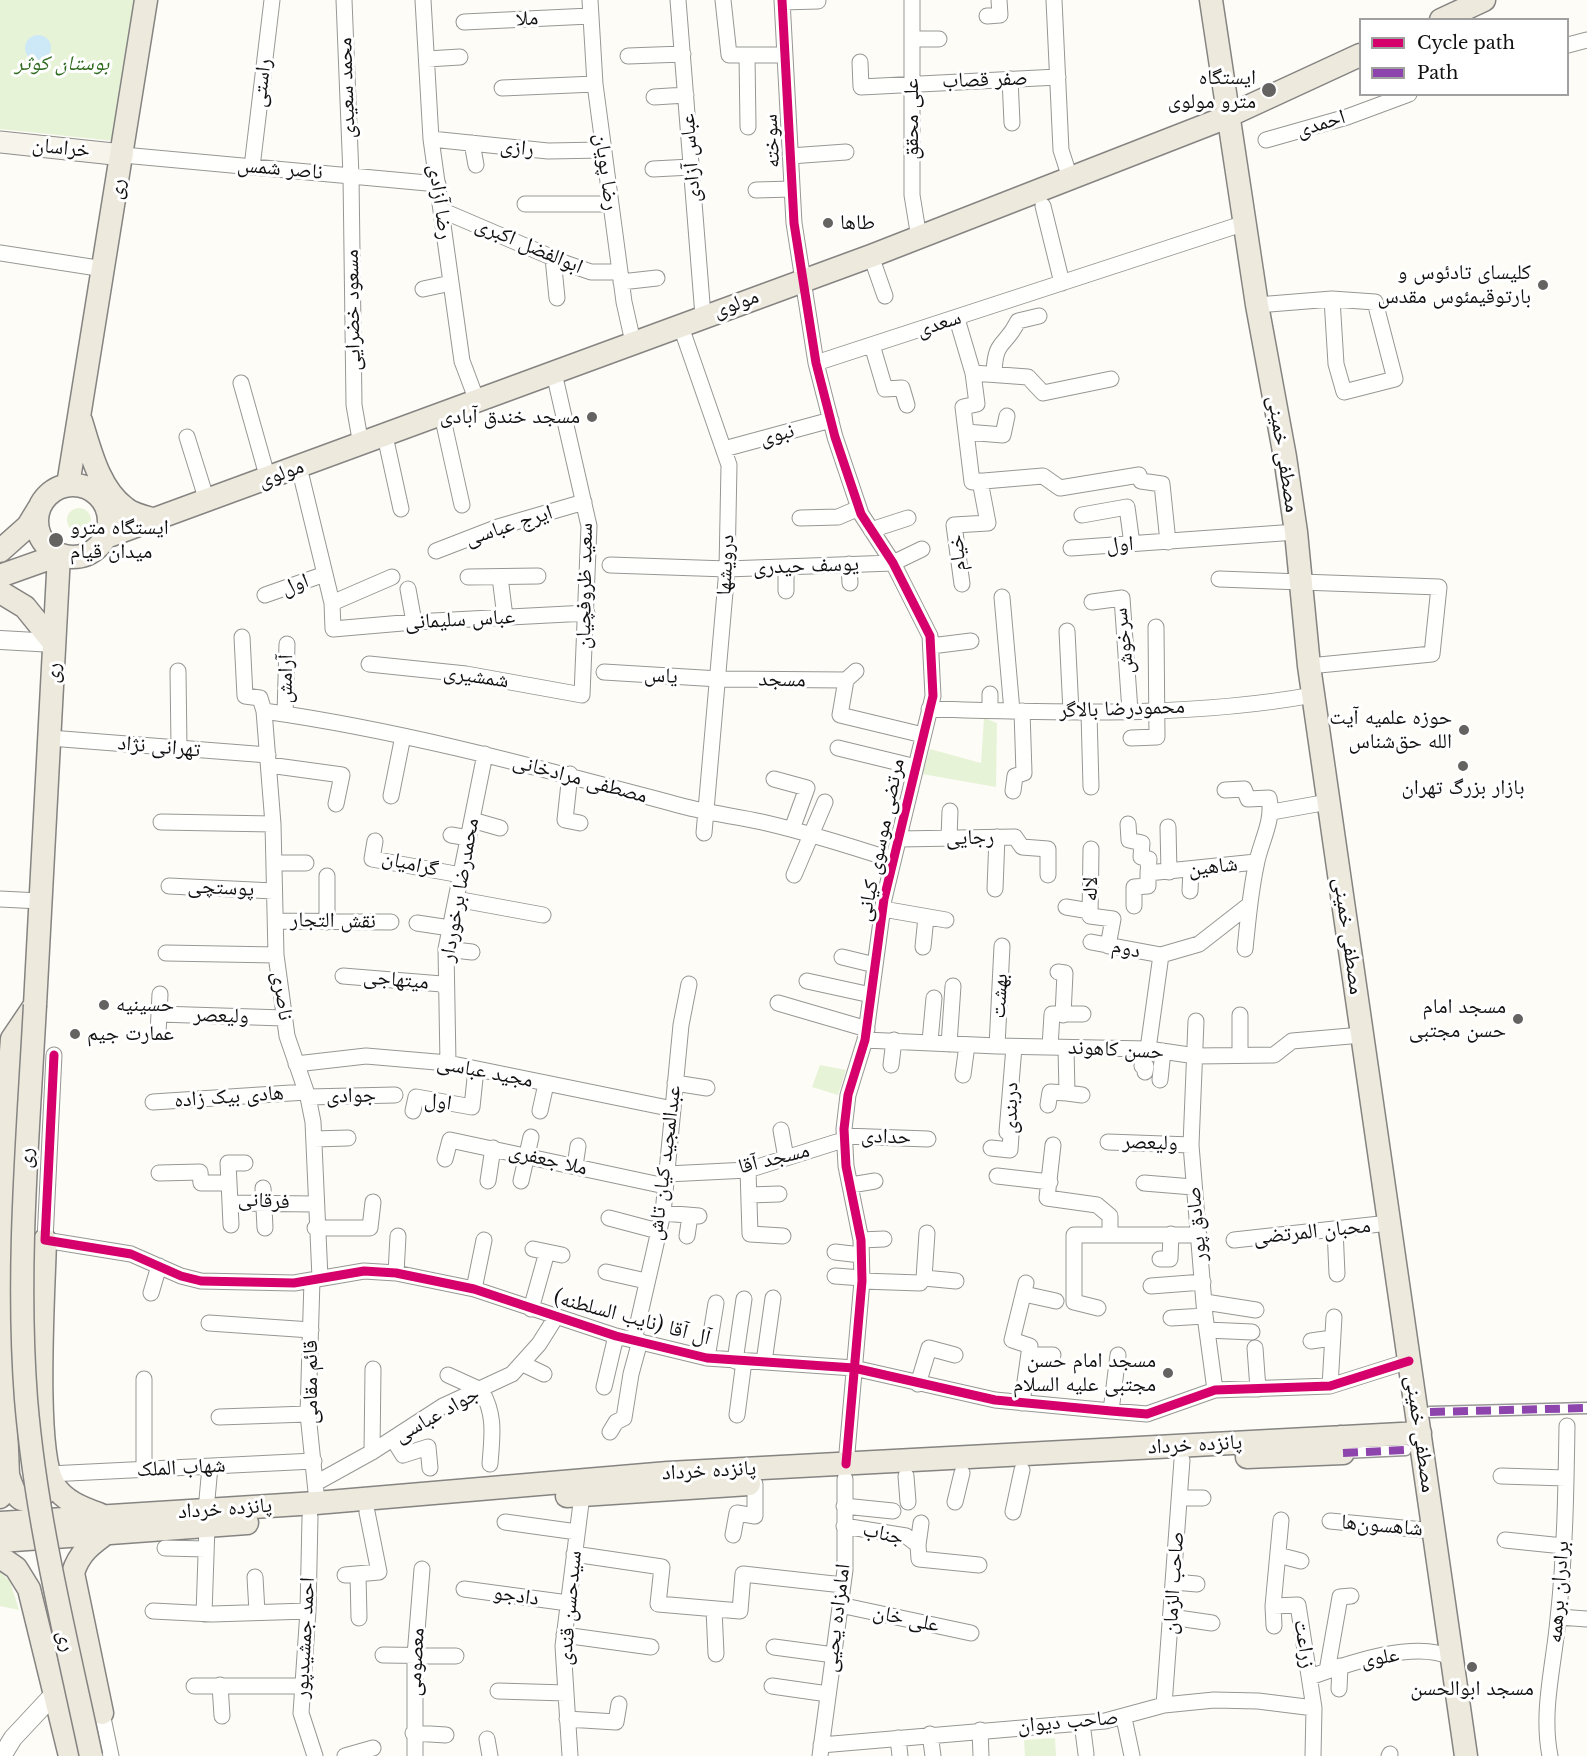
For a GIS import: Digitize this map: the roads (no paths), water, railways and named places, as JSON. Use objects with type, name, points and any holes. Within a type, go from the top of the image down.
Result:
[{"type":"main road","name":"ری","points":[[68,485],[123,155],[146,0]]},
{"type":"main road","name":"مصطفی خمینی","points":[[1211,0],[1257,306],[1296,532],[1299,582],[1309,666],[1409,1362],[1413,1442],[1434,1531],[1466,1756]]},
{"type":"main road","points":[[1445,18],[1484,0]]},
{"type":"main road","name":"مولوی","points":[[106,537],[386,436],[680,324],[919,238],[1230,116],[1359,56]]},
{"type":"main road","name":"خراسان","points":[[0,142],[123,155]]},
{"type":"main road","points":[[80,417],[91,452],[108,490],[125,509],[156,520]]},
{"type":"main road","points":[[0,551],[28,526],[39,507],[51,493],[68,485],[88,488],[104,501],[110,521],[106,537],[91,553],[80,557],[59,555],[0,576]]},
{"type":"main road","points":[[39,507],[36,518],[42,541],[59,555]]},
{"type":"main road","name":"ری","points":[[59,555],[21,1281],[26,1399],[41,1514],[91,1756]]},
{"type":"main road","points":[[0,592],[25,607],[54,643]]},
{"type":"main road","points":[[0,1256],[10,1255],[27,1239],[45,1240],[42,1387],[49,1474],[48,1488],[44,1494],[34,1499],[24,1500],[13,1492],[8,1475],[0,1256],[5,1064],[12,1039],[35,1005]]},
{"type":"main road","name":"پانزده خرداد","points":[[0,1541],[108,1525],[207,1518],[314,1501],[1413,1442]]},
{"type":"main road","name":"پانزده خرداد","points":[[314,1501],[367,1512],[582,1495],[650,1482],[755,1484],[846,1472],[906,1476],[1022,1470],[1052,1461],[1182,1460],[1342,1445]]},
{"type":"main road","points":[[49,1474],[57,1488],[74,1504],[108,1525],[77,1558],[73,1573],[102,1713]]},
{"type":"main road","points":[[0,1497],[8,1475]]},
{"type":"main road","name":"پانزده خرداد","points":[[0,1523],[108,1525]]},
{"type":"main road","points":[[0,1557],[16,1568],[29,1589],[70,1756]]},
{"type":"street","name":"راستی","points":[[252,167],[272,0]]},
{"type":"street","name":"محمد سعیدی","points":[[344,0],[351,176]]},
{"type":"street","name":"رضا آزادی","points":[[423,0],[431,139],[462,362],[477,401]]},
{"type":"street","name":"رضا پویان","points":[[590,0],[595,84],[603,150],[620,277],[633,342]]},
{"type":"street","name":"عباس آزادی","points":[[678,0],[703,316]]},
{"type":"street","points":[[723,0],[729,55],[785,56]]},
{"type":"street","name":"علی محقق","points":[[912,0],[912,195],[919,238]]},
{"type":"street","points":[[987,16],[1000,15],[999,0]]},
{"type":"street","points":[[1054,0],[1061,150],[1070,178]]},
{"type":"street","points":[[782,1],[818,1]]},
{"type":"street","name":"سوخته","points":[[782,1],[795,232],[804,280]]},
{"type":"street","name":"ملا","points":[[464,22],[590,16]]},
{"type":"street","points":[[912,39],[939,39]]},
{"type":"street","points":[[1569,45],[1587,40]]},
{"type":"street","points":[[628,56],[683,54]]},
{"type":"street","points":[[747,55],[748,127]]},
{"type":"street","points":[[427,59],[460,57]]},
{"type":"street","name":"صفر قصاب","points":[[860,62],[861,87],[1058,77]]},
{"type":"street","points":[[1010,79],[1012,123]]},
{"type":"street","points":[[502,88],[595,84]]},
{"type":"street","points":[[654,97],[686,95]]},
{"type":"street","name":"احمدی","points":[[1266,141],[1347,117],[1404,96]]},
{"type":"street","name":"رازی","points":[[431,139],[548,151],[603,150]]},
{"type":"street","points":[[472,143],[476,165]]},
{"type":"street","points":[[790,156],[846,152]]},
{"type":"street","name":"ناصر شمس","points":[[123,155],[438,184]]},
{"type":"street","points":[[653,169],[691,166]]},
{"type":"street","name":"مسعود خضرایی","points":[[351,176],[354,405],[361,445]]},
{"type":"street","points":[[756,190],[792,189]]},
{"type":"street","points":[[525,204],[611,204]]},
{"type":"street","points":[[1043,206],[1062,283]]},
{"type":"street","name":"ابوالفضل اکبری","points":[[441,210],[591,272],[620,277],[657,278]]},
{"type":"street","name":"سعدی","points":[[816,363],[957,319],[1245,223]]},
{"type":"street","points":[[0,253],[104,269]]},
{"type":"street","points":[[871,256],[885,296]]},
{"type":"street","points":[[553,258],[557,298]]},
{"type":"street","name":"مرتضی موسوی کیانی","points":[[804,280],[816,363],[831,420],[859,508],[893,563],[930,636],[933,696],[882,909],[866,1034],[848,1095],[844,1138],[861,1247],[862,1279],[846,1472]]},
{"type":"street","points":[[423,289],[451,283]]},
{"type":"street","points":[[1257,306],[1332,299],[1375,302],[1395,379],[1344,392],[1336,364],[1332,299]]},
{"type":"street","points":[[994,374],[994,357],[1000,342],[1012,333],[1018,321],[1039,316]]},
{"type":"street","points":[[957,319],[973,373],[977,404],[963,407],[972,482],[1043,476],[1060,488],[1139,475],[1141,481],[1162,484],[1168,542]]},
{"type":"street","name":"درویشها","points":[[680,324],[729,465],[727,569],[704,833]]},
{"type":"street","points":[[872,345],[885,389],[902,388],[907,405]]},
{"type":"street","name":"سعید ظروفچیان","points":[[554,373],[589,526],[582,695]]},
{"type":"street","points":[[973,373],[1028,377],[1043,393],[1111,379]]},
{"type":"street","points":[[241,383],[268,478]]},
{"type":"street","points":[[442,415],[462,505]]},
{"type":"street","points":[[966,432],[1003,435],[1007,416]]},
{"type":"street","name":"نبوی","points":[[724,449],[831,420]]},
{"type":"street","points":[[386,436],[400,509]]},
{"type":"street","points":[[187,437],[207,501]]},
{"type":"street","points":[[299,467],[332,603],[392,577]]},
{"type":"street","name":"خیام","points":[[962,584],[954,525],[988,523],[980,481]]},
{"type":"street","name":"ایرج عباسی","points":[[436,551],[498,526],[584,502]]},
{"type":"street","points":[[1083,515],[1127,507],[1132,544]]},
{"type":"street","points":[[800,518],[838,517],[859,508]]},
{"type":"street","points":[[871,530],[908,518]]},
{"type":"street","name":"اول","points":[[1071,548],[1296,532]]},
{"type":"street","points":[[893,563],[922,549]]},
{"type":"street","name":"یوسف حیدری","points":[[610,565],[727,569],[893,563]]},
{"type":"street","points":[[849,564],[850,583]]},
{"type":"street","points":[[786,568],[786,591]]},
{"type":"street","name":"اول","points":[[265,595],[325,574]]},
{"type":"street","points":[[468,577],[538,576]]},
{"type":"street","points":[[500,577],[505,617]]},
{"type":"street","points":[[1219,579],[1439,587],[1432,654],[1309,666]]},
{"type":"street","points":[[408,588],[414,622]]},
{"type":"street","points":[[1002,597],[1024,773],[1015,776],[1013,791]]},
{"type":"street","name":"سرخوش","points":[[1092,602],[1122,598],[1130,711]]},
{"type":"street","name":"عباس سلیمانی","points":[[332,603],[333,629],[414,622],[587,613]]},
{"type":"street","points":[[1131,738],[1157,737],[1156,627]]},
{"type":"street","points":[[1067,631],[1071,712]]},
{"type":"street","points":[[242,637],[241,665],[245,696],[260,699],[264,711]]},
{"type":"street","points":[[0,640],[54,643]]},
{"type":"street","points":[[931,646],[971,641]]},
{"type":"street","name":"آرامش","points":[[285,714],[287,644]]},
{"type":"street","name":"شمشیری","points":[[369,664],[475,675],[582,695]]},
{"type":"street","points":[[178,671],[179,748]]},
{"type":"street","name":"یاس","points":[[604,672],[718,679]]},
{"type":"street","name":"مسجد","points":[[718,679],[851,675],[840,715],[923,735]]},
{"type":"street","points":[[990,694],[990,710]]},
{"type":"street","name":"محمودرضا بالاگر","points":[[929,709],[1089,713],[1270,702],[1313,695]]},
{"type":"street","name":"مصطفی مرادخانی","points":[[264,711],[485,753],[707,812],[792,829],[893,860]]},
{"type":"street","name":"ناصری","points":[[264,711],[273,824],[276,955],[284,1018],[307,1095],[314,1139],[316,1279]]},
{"type":"street","points":[[1089,713],[1091,787]]},
{"type":"street","points":[[391,796],[403,736]]},
{"type":"street","name":"تهرانی نژاد","points":[[50,738],[179,748],[268,760],[342,775],[336,804]]},
{"type":"street","points":[[838,748],[916,767]]},
{"type":"street","name":"محمدرضا برخوردار","points":[[448,1063],[446,949],[485,753]]},
{"type":"street","points":[[570,774],[566,819],[580,823]]},
{"type":"street","points":[[774,779],[807,788],[792,829]]},
{"type":"street","points":[[1225,790],[1244,789],[1248,799],[1269,798],[1272,812],[1328,802]]},
{"type":"street","points":[[794,875],[825,802]]},
{"type":"street","points":[[949,838],[950,811]]},
{"type":"street","name":"شاهین","points":[[1249,905],[1257,858],[1272,812]]},
{"type":"street","points":[[472,819],[500,828]]},
{"type":"street","points":[[161,822],[273,824]]},
{"type":"street","points":[[1128,824],[1129,840],[1142,843],[1141,857],[1149,859],[1148,873],[1169,872],[1168,827]]},
{"type":"street","points":[[451,835],[469,838]]},
{"type":"street","points":[[995,889],[998,837]]},
{"type":"street","name":"رجایی","points":[[899,839],[1015,837],[1022,847],[1048,849],[1048,875]]},
{"type":"street","name":"گرامیان","points":[[375,841],[372,859],[461,875]]},
{"type":"street","name":"لاله","points":[[1091,849],[1090,916],[1113,919],[1108,945]]},
{"type":"street","name":"شاهین","points":[[1169,872],[1257,858]]},
{"type":"street","points":[[274,863],[306,863]]},
{"type":"street","points":[[1190,891],[1191,869]]},
{"type":"street","name":"لاله","points":[[1134,906],[1134,887],[1148,886],[1148,873]]},
{"type":"street","points":[[327,876],[327,922]]},
{"type":"street","name":"پوستچی","points":[[169,886],[274,891]]},
{"type":"street","points":[[0,899],[40,901]]},
{"type":"street","points":[[456,899],[543,915]]},
{"type":"street","points":[[1245,950],[1249,905]]},
{"type":"street","points":[[1160,1080],[1152,1050],[1161,955],[1198,944],[1249,905]]},
{"type":"street","points":[[1066,907],[1090,911]]},
{"type":"street","points":[[882,909],[946,920]]},
{"type":"street","points":[[923,947],[926,917]]},
{"type":"street","name":"نقش التجار","points":[[276,921],[391,922]]},
{"type":"street","points":[[417,923],[450,928]]},
{"type":"street","name":"دوم","points":[[1091,942],[1161,955]]},
{"type":"street","name":"بهشت","points":[[997,1046],[1002,946]]},
{"type":"street","points":[[446,949],[472,952]]},
{"type":"street","points":[[165,953],[276,955]]},
{"type":"street","points":[[842,957],[875,965]]},
{"type":"street","points":[[1050,1047],[1065,974],[1058,972]]},
{"type":"street","name":"میتهاجی","points":[[343,976],[442,984],[446,989]]},
{"type":"street","points":[[807,981],[871,995]]},
{"type":"street","name":"عبدالمجید کیان تاش","points":[[610,1432],[616,1422],[624,1418],[646,1281],[663,1213],[681,1025],[690,984]]},
{"type":"street","points":[[949,1044],[953,986]]},
{"type":"street","points":[[158,1033],[160,994]]},
{"type":"street","points":[[930,1041],[934,998]]},
{"type":"street","name":"حسن کاهوند","points":[[778,1004],[866,1034],[894,1040],[967,1045],[1066,1048],[1120,1041],[1152,1050],[1196,1056],[1274,1055],[1292,1041],[1362,1035]]},
{"type":"street","name":"ولیعصر","points":[[159,1014],[284,1018]]},
{"type":"street","points":[[1058,1014],[1083,1014]]},
{"type":"street","points":[[1240,1015],[1240,1055]]},
{"type":"street","points":[[1196,1021],[1196,1056]]},
{"type":"street","points":[[891,1065],[894,1040]]},
{"type":"street","points":[[963,1076],[967,1045]]},
{"type":"street","name":"دربندی","points":[[991,1148],[1010,1150],[1011,1135],[1007,1132],[1014,1047]]},
{"type":"street","points":[[1048,1105],[1050,1092],[1075,1094],[1066,1048]]},
{"type":"street","points":[[1145,1072],[1146,1066],[1142,1066],[1152,1050]]},
{"type":"street","points":[[45,1240],[54,1055]]},
{"type":"street","name":"مجید عباسی","points":[[296,1064],[366,1056],[448,1063],[673,1109]]},
{"type":"street","name":"صادق پور","points":[[1196,1056],[1191,1145],[1193,1187],[1215,1390]]},
{"type":"street","name":"اول","points":[[413,1111],[416,1097],[472,1107],[476,1069]]},
{"type":"street","points":[[675,1083],[706,1088]]},
{"type":"street","points":[[540,1111],[546,1084]]},
{"type":"street","name":"جوادی","points":[[307,1095],[395,1095]]},
{"type":"street","name":"هادی بیک زاده","points":[[153,1102],[307,1095]]},
{"type":"street","points":[[781,1130],[786,1158]]},
{"type":"street","points":[[521,1181],[531,1137]]},
{"type":"street","points":[[314,1139],[348,1138]]},
{"type":"street","name":"حدادی","points":[[844,1138],[928,1139]]},
{"type":"street","name":"مسجد آقا","points":[[666,1180],[748,1170],[844,1138]]},
{"type":"street","name":"ملا جعفری","points":[[445,1159],[450,1140],[575,1166],[666,1180]]},
{"type":"street","name":"ولیعصر","points":[[1108,1142],[1191,1145]]},
{"type":"street","points":[[1053,1145],[1047,1198],[1097,1205],[1110,1216],[1110,1234]]},
{"type":"street","points":[[575,1166],[578,1146]]},
{"type":"street","points":[[488,1181],[493,1148]]},
{"type":"street","points":[[159,1173],[200,1172],[201,1183],[228,1183],[228,1163],[245,1163]]},
{"type":"street","points":[[748,1170],[750,1234],[783,1236]]},
{"type":"street","points":[[997,1176],[1050,1182]]},
{"type":"street","points":[[851,1185],[875,1181]]},
{"type":"street","name":"فرقانی","points":[[228,1183],[230,1203],[264,1196],[314,1204]]},
{"type":"street","points":[[1144,1183],[1193,1187]]},
{"type":"street","points":[[749,1195],[779,1194]]},
{"type":"street","points":[[264,1196],[265,1228]]},
{"type":"street","points":[[315,1228],[370,1228],[373,1202]]},
{"type":"street","points":[[230,1203],[231,1225]]},
{"type":"street","points":[[663,1213],[694,1216],[687,1236]]},
{"type":"street","points":[[609,1218],[658,1231]]},
{"type":"street","name":"محبان المرتضی","points":[[1234,1240],[1389,1223]]},
{"type":"street","points":[[1335,1229],[1336,1274]]},
{"type":"street","points":[[835,1276],[920,1283],[924,1278],[927,1233]]},
{"type":"street","points":[[1098,1308],[1074,1302],[1074,1234],[1199,1235]]},
{"type":"street","points":[[1160,1259],[1170,1259],[1171,1234]]},
{"type":"street","points":[[396,1273],[398,1236]]},
{"type":"street","points":[[835,1252],[885,1239]]},
{"type":"street","name":"آل آقا (نایب السلطنه)","points":[[45,1240],[131,1254],[201,1281],[282,1284],[364,1271],[396,1273],[474,1289],[616,1336],[707,1358],[854,1368],[918,1384],[1022,1403],[1111,1411],[1147,1414],[1215,1390],[1330,1386],[1409,1362]]},
{"type":"street","points":[[474,1289],[484,1240]]},
{"type":"street","points":[[531,1309],[547,1252]]},
{"type":"street","points":[[151,1293],[159,1266]]},
{"type":"street","points":[[606,1272],[646,1281]]},
{"type":"street","points":[[924,1278],[956,1281]]},
{"type":"street","name":"قائم مقامی","points":[[314,1501],[314,1461],[308,1414],[311,1330],[316,1279]]},
{"type":"street","points":[[1151,1286],[1203,1282]]},
{"type":"street","points":[[1022,1403],[1031,1355],[1030,1346],[1011,1340],[1025,1289],[1056,1301]]},
{"type":"street","points":[[764,1362],[773,1298]]},
{"type":"street","points":[[737,1415],[744,1299]]},
{"type":"street","points":[[707,1358],[716,1303]]},
{"type":"street","points":[[1171,1318],[1256,1310]]},
{"type":"street","points":[[1206,1316],[1253,1340],[1257,1389]]},
{"type":"street","name":"جواد عباسی","points":[[314,1501],[372,1452],[443,1406],[481,1390],[523,1364],[556,1317]]},
{"type":"street","points":[[1330,1386],[1334,1317]]},
{"type":"street","points":[[209,1323],[311,1330]]},
{"type":"street","points":[[604,1387],[616,1336]]},
{"type":"street","points":[[1311,1341],[1332,1338]]},
{"type":"street","points":[[918,1384],[929,1348],[955,1355]]},
{"type":"street","points":[[1031,1355],[1053,1355]]},
{"type":"street","points":[[1111,1411],[1118,1355]]},
{"type":"street","points":[[523,1364],[544,1374]]},
{"type":"street","points":[[372,1452],[374,1369]]},
{"type":"street","points":[[448,1375],[481,1390],[490,1405],[493,1420],[490,1464]]},
{"type":"street","points":[[144,1379],[144,1470]]},
{"type":"street","points":[[1430,1412],[1587,1408]]},
{"type":"street","points":[[219,1417],[308,1414]]},
{"type":"street","name":"برادران برهمه","points":[[1550,1756],[1546,1737],[1546,1707],[1559,1617],[1567,1426]]},
{"type":"street","points":[[393,1439],[403,1455],[428,1447],[430,1468]]},
{"type":"street","name":"صاحب الزمان","points":[[1164,1706],[1182,1460]]},
{"type":"street","name":"شهاب الملک","points":[[49,1474],[314,1461]]},
{"type":"street","points":[[204,1614],[210,1467]]},
{"type":"street","points":[[1012,1512],[1022,1470]]},
{"type":"street","name":"امامزاده یحیی","points":[[821,1750],[843,1585],[846,1472]]},
{"type":"street","points":[[955,1502],[962,1473]]},
{"type":"street","points":[[906,1476],[908,1502]]},
{"type":"street","points":[[1501,1476],[1566,1478]]},
{"type":"street","points":[[733,1535],[737,1513],[755,1516],[755,1484]]},
{"type":"street","name":"سیدحسن قندی","points":[[570,1756],[564,1635],[582,1495]]},
{"type":"street","points":[[1180,1498],[1203,1498]]},
{"type":"street","name":"احمد جمشیدپور","points":[[314,1501],[301,1686],[303,1725],[315,1756]]},
{"type":"street","points":[[844,1506],[893,1510]]},
{"type":"street","points":[[359,1618],[351,1575],[379,1572],[367,1512]]},
{"type":"street","points":[[1274,1626],[1273,1606],[1281,1520]]},
{"type":"street","name":"شاهسون‌ها","points":[[1330,1521],[1434,1531]]},
{"type":"street","points":[[505,1522],[577,1532]]},
{"type":"street","points":[[918,1545],[921,1523]]},
{"type":"street","name":"جناب","points":[[844,1526],[906,1536],[918,1545],[919,1559],[979,1565]]},
{"type":"street","points":[[1505,1540],[1563,1546]]},
{"type":"street","points":[[165,1548],[206,1549]]},
{"type":"street","points":[[574,1554],[662,1567],[658,1604],[740,1611],[743,1574],[843,1585]]},
{"type":"street","points":[[1278,1555],[1301,1562]]},
{"type":"street","name":"معصومی","points":[[415,1756],[413,1733],[415,1656],[422,1569]]},
{"type":"street","points":[[255,1577],[257,1612]]},
{"type":"street","points":[[1173,1582],[1197,1584]]},
{"type":"street","name":"دادجو","points":[[464,1589],[568,1603]]},
{"type":"street","points":[[1340,1689],[1334,1668],[1340,1597],[1351,1596]]},
{"type":"street","name":"علی خان","points":[[840,1605],[971,1633]]},
{"type":"street","name":"زراعت","points":[[1273,1606],[1298,1605],[1314,1708],[1313,1756]]},
{"type":"street","points":[[714,1609],[716,1654]]},
{"type":"street","points":[[153,1611],[204,1614],[308,1611]]},
{"type":"street","points":[[1171,1617],[1212,1623]]},
{"type":"street","points":[[1559,1617],[1587,1619]]},
{"type":"street","points":[[564,1635],[651,1647]]},
{"type":"street","points":[[774,1647],[834,1655]]},
{"type":"street","name":"علوی","points":[[1310,1677],[1364,1658],[1437,1650],[1452,1658]]},
{"type":"street","points":[[383,1655],[456,1656]]},
{"type":"street","points":[[195,1686],[301,1686]]},
{"type":"street","points":[[220,1686],[222,1716]]},
{"type":"street","points":[[772,1686],[828,1694]]},
{"type":"street","points":[[498,1691],[566,1693]]},
{"type":"street","points":[[2,1756],[13,1738],[56,1692]]},
{"type":"street","name":"صاحب دیوان","points":[[821,1750],[930,1734],[1124,1718],[1164,1706],[1214,1700],[1258,1701],[1314,1708]]},
{"type":"street","points":[[567,1719],[616,1722],[619,1704]]},
{"type":"street","points":[[102,1713],[111,1756]]},
{"type":"street","points":[[1124,1718],[1132,1756]]},
{"type":"street","points":[[1082,1723],[1086,1754]]},
{"type":"street","points":[[980,1730],[981,1756]]},
{"type":"street","points":[[413,1733],[446,1735]]},
{"type":"street","points":[[930,1734],[933,1756]]},
{"type":"street","points":[[487,1738],[490,1756]]},
{"type":"street","points":[[898,1738],[900,1756]]},
{"type":"street","points":[[345,1756],[373,1748]]},
{"type":"water","points":[[38,35],[47,39],[51,48],[47,57],[38,61],[29,57],[25,48],[29,39]]},
{"type":"place","name":"ایستگاه مترو مولوی","points":[[1269,90]]},
{"type":"place","name":"طاها","points":[[828,223]]},
{"type":"place","name":"کلیسای تادئوس و بارتوقیمئوس مقدس","points":[[1543,285]]},
{"type":"place","name":"مسجد خندق آبادی","points":[[592,417]]},
{"type":"place","name":"ایستگاه مترو میدان قیام","points":[[56,540]]},
{"type":"place","name":"حوزه علمیه آیت الله حق‌شناس","points":[[1464,730]]},
{"type":"place","name":"بازار بزرگ تهران","points":[[1463,766]]},
{"type":"place","name":"حسینیه","points":[[104,1005]]},
{"type":"place","name":"مسجد امام حسن مجتبی","points":[[1518,1019]]},
{"type":"place","name":"عمارت جیم","points":[[75,1034]]},
{"type":"place","name":"مسجد امام حسن مجتبی علیه السلام","points":[[1168,1373]]},
{"type":"place","name":"مسجد ابوالحسن","points":[[1472,1667]]},
{"type":"park label","name":"بوستان کوثر","points":[[62,64]]}]
